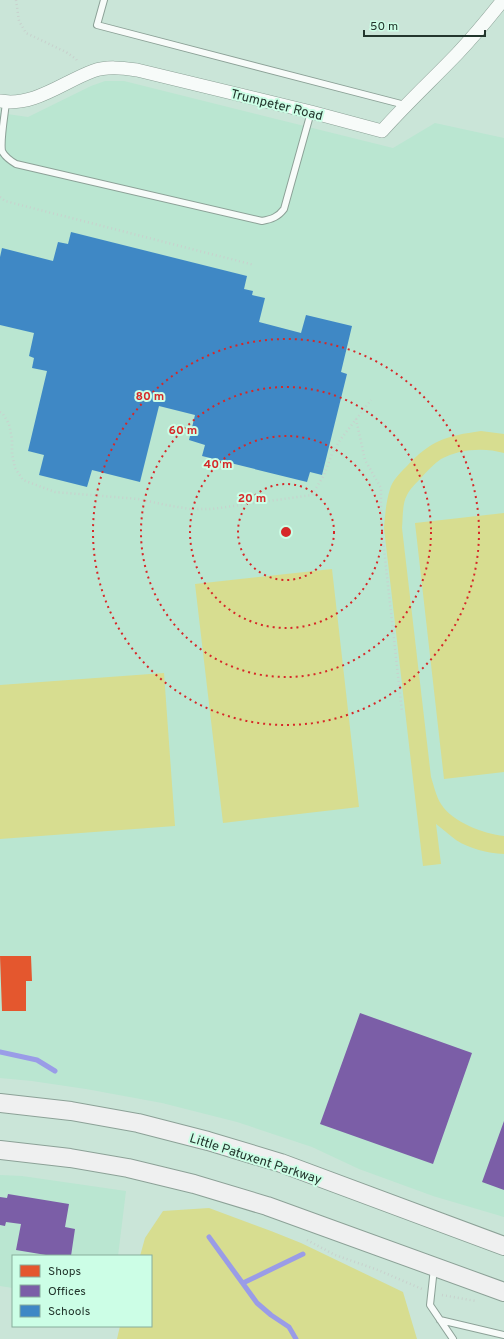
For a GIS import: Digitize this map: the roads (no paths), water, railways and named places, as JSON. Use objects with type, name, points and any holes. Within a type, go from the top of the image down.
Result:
[{"type":"main road","name":"Little Patuxent Parkway","points":[[0,1103],[78,1112],[138,1123],[208,1141],[281,1163],[504,1246]]},
{"type":"main road","points":[[0,1150],[70,1158],[128,1168],[194,1184],[267,1206],[504,1292]]},
{"type":"street","name":"Trumpeter Road","points":[[3,102],[28,100],[94,71],[106,68],[120,68],[137,70],[311,112],[382,131],[405,105],[457,54],[481,28],[503,0]]},
{"type":"lane","points":[[104,0],[97,25],[405,105]]},
{"type":"lane","points":[[3,102],[1,140],[2,150],[9,159],[16,164],[262,220],[273,219],[284,209],[311,112]]},
{"type":"lane","points":[[435,1266],[430,1305],[453,1339]]},
{"type":"lane","points":[[440,1320],[504,1335]]},
{"type":"waterway","points":[[0,1052],[37,1060],[55,1071]]},
{"type":"waterway","points":[[209,1237],[257,1303],[289,1327],[296,1339]]},
{"type":"waterway","points":[[243,1283],[303,1254]]}]
